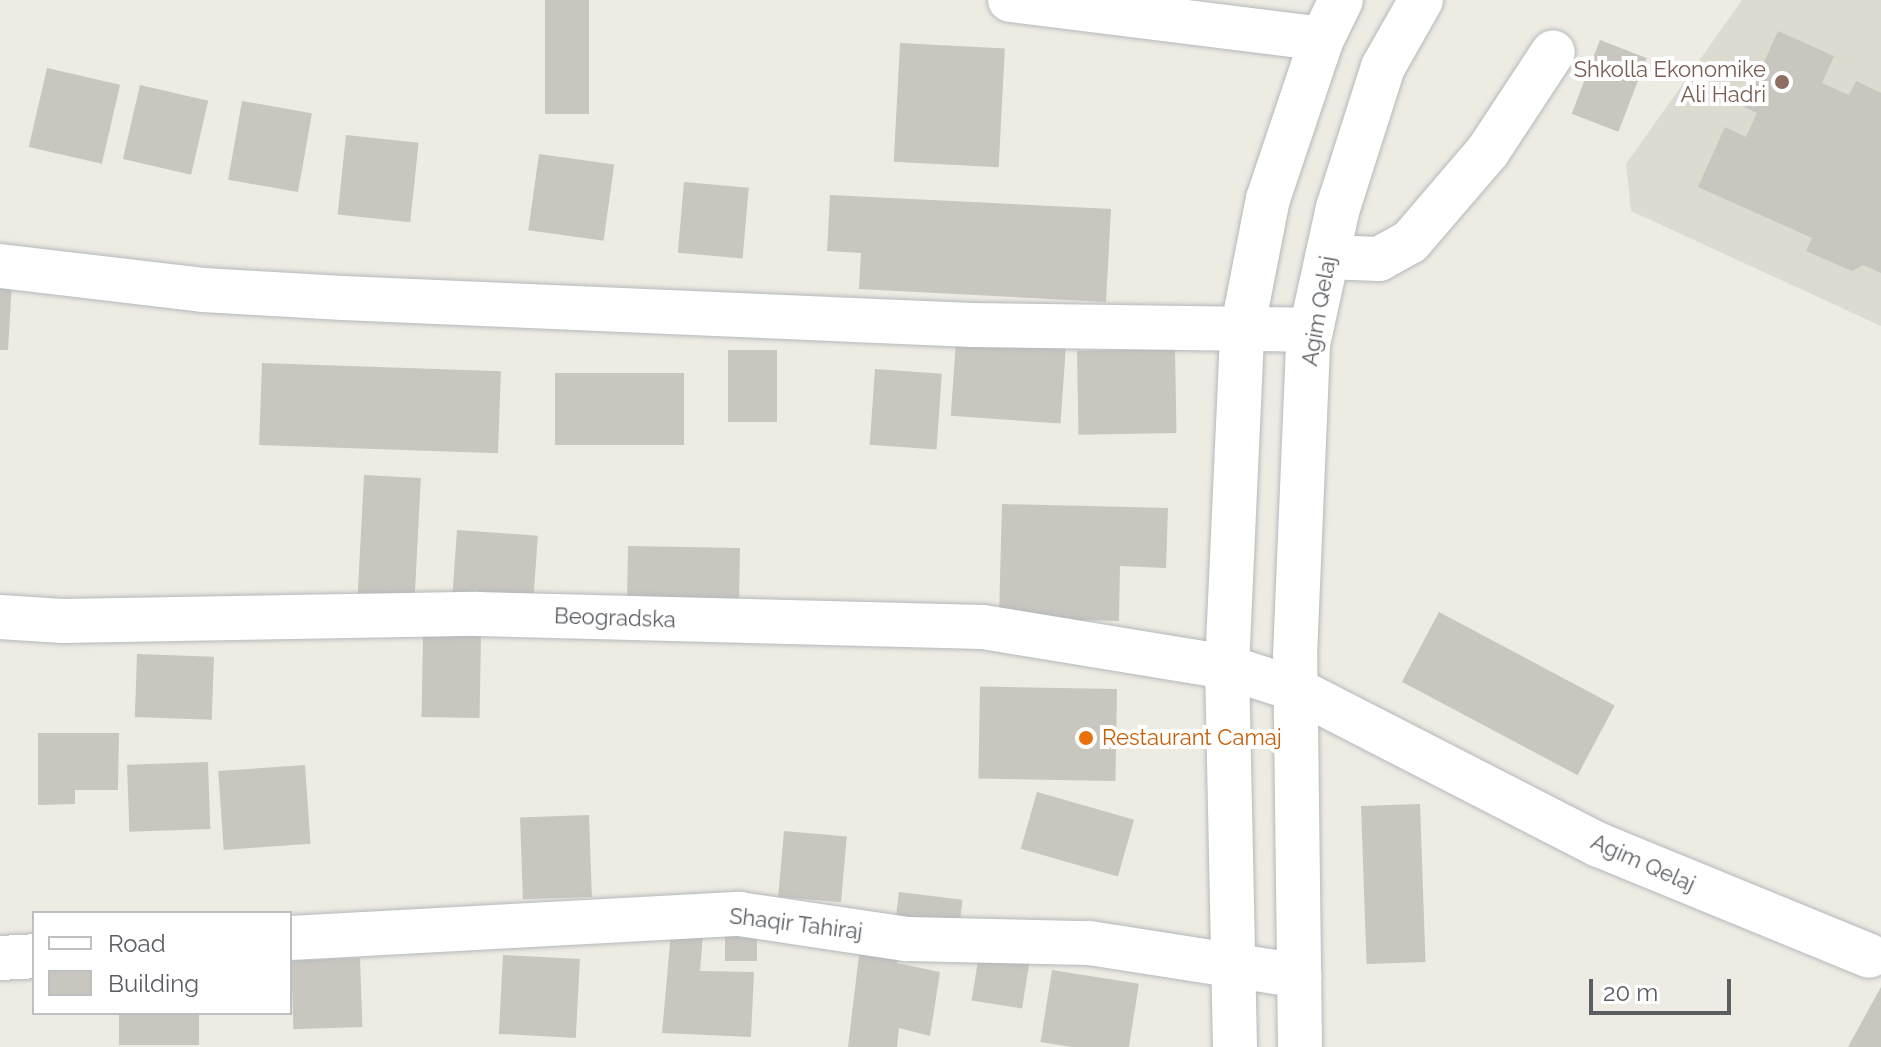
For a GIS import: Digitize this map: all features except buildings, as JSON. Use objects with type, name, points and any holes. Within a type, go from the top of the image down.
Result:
[{"type":"street","points":[[1010,0],[1322,39]]},
{"type":"street","points":[[1235,1047],[1227,667],[1233,449],[1242,331],[1268,199],[1322,39],[1341,0]]},
{"type":"street","name":"Agim Qelaj","points":[[1300,1047],[1295,689],[1311,330],[1327,257],[1383,67],[1421,0]]},
{"type":"street","points":[[1327,257],[1379,259],[1410,242],[1488,151],[1553,52]]},
{"type":"street","points":[[0,266],[203,290],[296,296],[972,325],[1311,330]]},
{"type":"street","name":"Beogradska","points":[[0,617],[63,621],[477,614],[983,627],[1227,667]]},
{"type":"street","name":"Agim Qelaj","points":[[1227,667],[1295,689],[1599,845],[1869,956]]},
{"type":"street","name":"Shaqir Tahiraj","points":[[292,938],[739,914],[907,939],[1089,943],[1299,976]]},
{"type":"street","points":[[0,958],[32,956]]},
{"type":"shaded area","name":"Shkolla Ekonomike Ali Hadri","points":[[1742,0],[1881,0],[1881,326],[1631,211],[1626,164]]},
{"type":"place","name":"Shkolla Ekonomike Ali Hadri","points":[[1782,82]]},
{"type":"place","name":"Restaurant Camaj","points":[[1086,738]]}]
